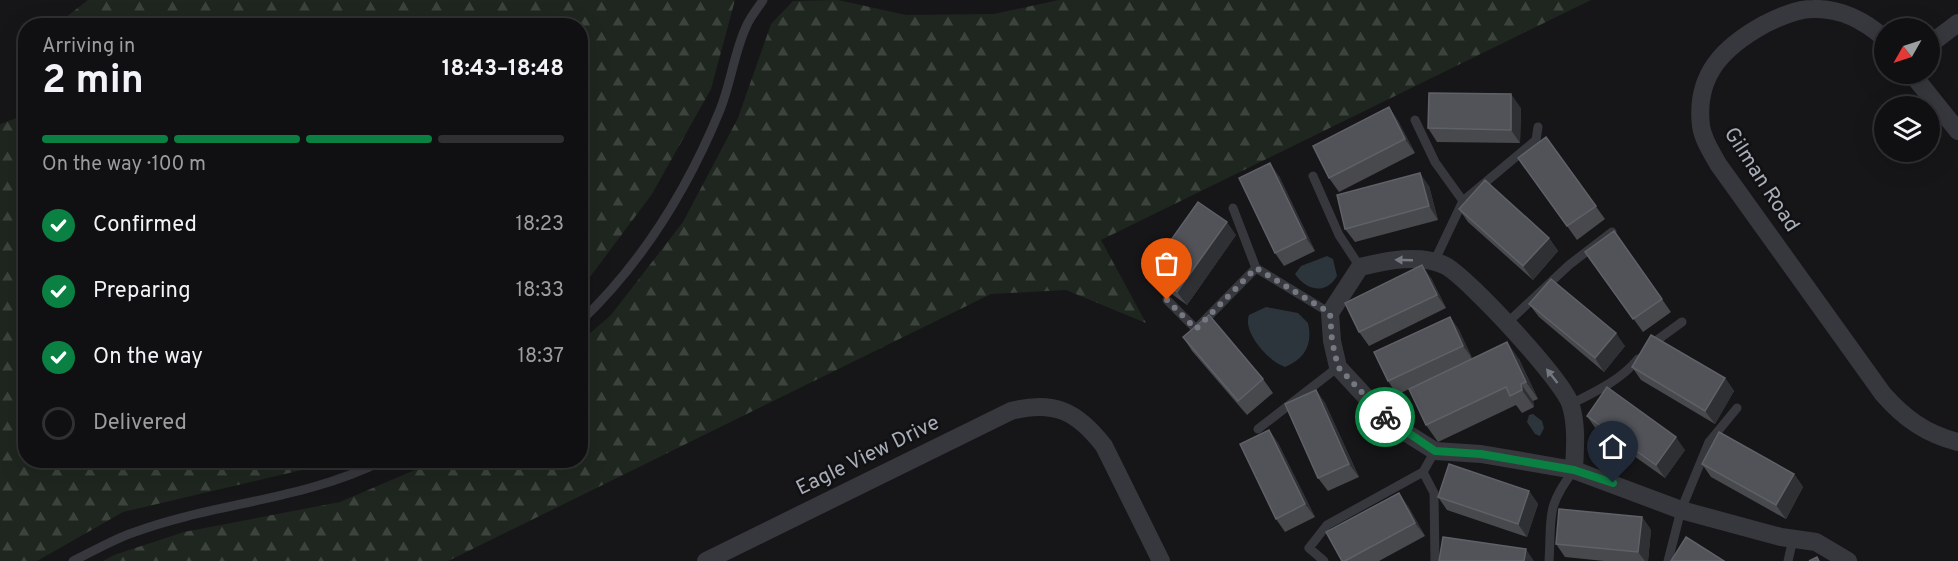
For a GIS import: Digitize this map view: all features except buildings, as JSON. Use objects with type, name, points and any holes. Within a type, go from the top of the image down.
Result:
[{"type":"street","name":"Gilman Road","points":[[1874,29],[1853,16],[1813,9],[1775,19],[1751,32],[1720,56],[1703,90],[1701,129],[1718,164],[1883,394],[1900,413],[1920,428],[1958,442]]},
{"type":"street","points":[[1940,37],[1958,23]]},
{"type":"street","points":[[1920,84],[1958,131]]},
{"type":"street","points":[[1574,470],[1575,440],[1571,404],[1543,363],[1445,266],[1403,257],[1360,267],[1330,313],[1332,341],[1338,367],[1389,422],[1435,451],[1481,454],[1574,470],[1682,510],[1793,539],[1816,542],[1848,561]]},
{"type":"street","name":"Eagle View Drive","points":[[706,561],[1011,411],[1032,406],[1054,407],[1083,421],[1104,446],[1161,561]]},
{"type":"lane","points":[[588,314],[641,253],[674,203],[704,148],[723,102],[746,26],[763,0]]},
{"type":"lane","points":[[1415,120],[1435,162],[1463,201]]},
{"type":"lane","points":[[1433,264],[1463,201],[1536,140],[1539,127]]},
{"type":"lane","points":[[1313,176],[1340,236],[1360,267]]},
{"type":"lane","points":[[1233,208],[1256,268],[1330,313]]},
{"type":"lane","points":[[1506,324],[1569,265],[1612,232]]},
{"type":"lane","points":[[1167,300],[1196,329],[1256,268]]},
{"type":"lane","points":[[1571,404],[1606,386],[1631,369],[1653,341],[1682,322]]},
{"type":"lane","points":[[1258,429],[1338,367]]},
{"type":"lane","points":[[1668,561],[1682,510],[1709,442],[1737,408]]},
{"type":"lane","points":[[1324,561],[1309,548],[1327,525],[1423,472],[1435,451]]},
{"type":"lane","points":[[73,561],[131,533],[301,493],[364,468]]},
{"type":"lane","points":[[1549,561],[1551,508],[1558,492],[1574,470]]},
{"type":"lane","points":[[1423,472],[1434,493],[1435,561]]},
{"type":"lane","points":[[1788,561],[1793,539]]},
{"type":"green space","points":[[88,0],[735,0],[711,89],[652,194],[588,280],[588,18],[65,18]]},
{"type":"green space","points":[[838,0],[906,15],[994,14],[1059,0],[1591,0],[1101,240],[1146,323],[1066,290],[991,294],[448,561],[103,561],[114,555],[184,532],[340,502],[418,468],[588,468],[588,335],[611,315],[683,222],[738,118],[771,24],[793,1]]},
{"type":"green space","points":[[18,118],[18,468],[308,468],[123,512],[37,561],[0,561],[0,124]]},
{"type":"shaded area","points":[[1327,256],[1333,259],[1337,276],[1327,286],[1311,287],[1295,274],[1301,266]]},
{"type":"shaded area","points":[[1266,307],[1298,313],[1308,323],[1309,338],[1306,350],[1298,360],[1285,367],[1258,346],[1249,330],[1249,315]]},
{"type":"shaded area","points":[[1533,414],[1542,421],[1544,428],[1540,436],[1535,434],[1527,422],[1529,415]]},
{"type":"way so far","points":[[1167,300],[1196,329],[1256,268],[1330,313],[1332,341],[1338,367],[1385,417]]},
{"type":"route","points":[[1385,417],[1389,422],[1435,451],[1481,454],[1574,470],[1613,483]]}]
